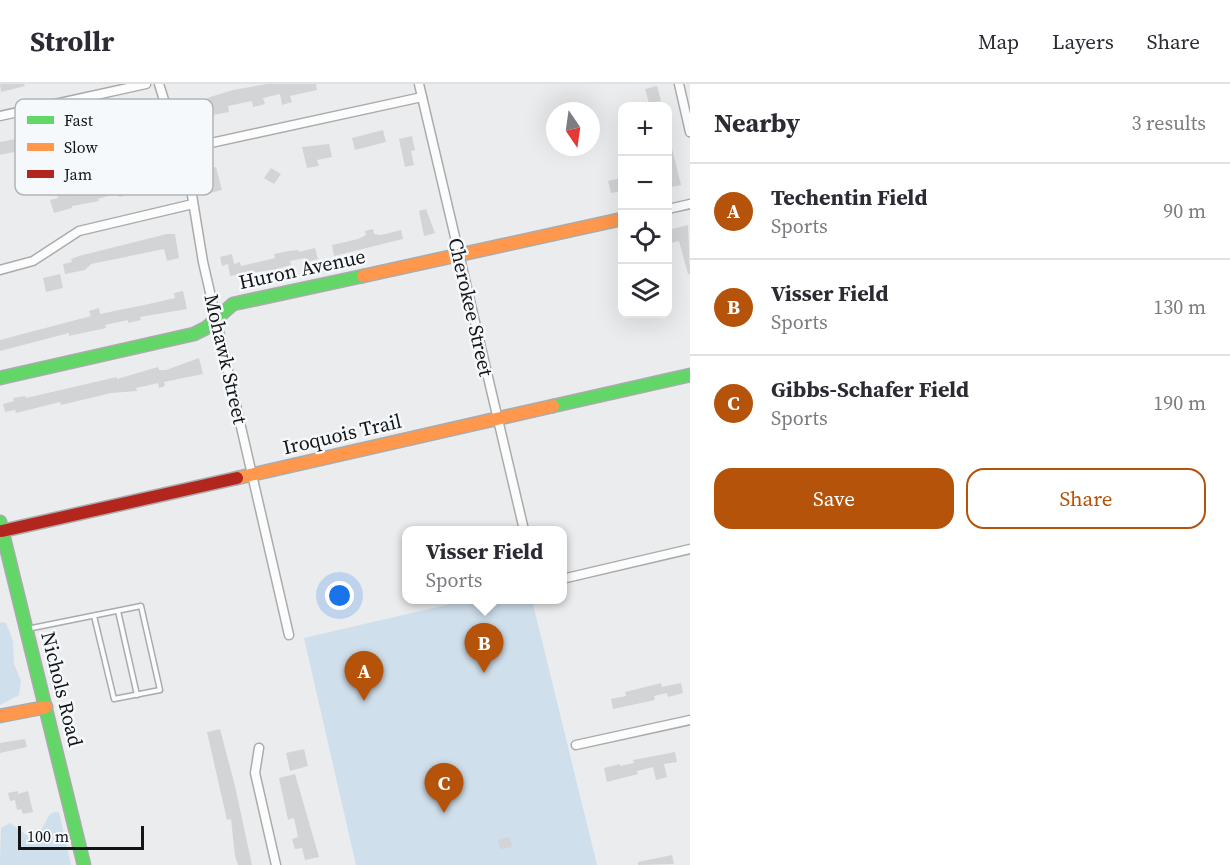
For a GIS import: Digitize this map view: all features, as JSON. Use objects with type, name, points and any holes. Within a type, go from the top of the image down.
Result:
[{"type":"street","points":[[78,99],[146,84]]},
{"type":"street","name":"Mohawk Street","points":[[159,84],[164,99]]},
{"type":"street","name":"Cherokee Street","points":[[419,84],[523,526]]},
{"type":"street","points":[[679,84],[690,132]]},
{"type":"street","points":[[213,143],[422,97]]},
{"type":"street","points":[[0,116],[15,113]]},
{"type":"street","name":"Mohawk Street","points":[[192,195],[203,261],[289,635]]},
{"type":"street","points":[[0,270],[33,261],[79,231],[193,204]]},
{"type":"street","points":[[672,208],[690,204]]},
{"type":"street","name":"Huron Avenue","points":[[0,378],[185,336],[206,328],[233,304],[618,220]]},
{"type":"street","name":"Iroquois Trail","points":[[1,527],[252,474],[690,375]]},
{"type":"street","name":"Nichols Road","points":[[1,527],[84,865]]},
{"type":"street","points":[[567,578],[690,549]]},
{"type":"street","points":[[0,716],[46,706]]},
{"type":"street","points":[[576,745],[690,720]]},
{"type":"street","points":[[259,748],[255,773],[276,865]]},
{"type":"lane","points":[[27,629],[141,606],[160,690],[114,699],[94,616]]},
{"type":"lane","points":[[118,611],[137,695]]},
{"type":"shaded area","points":[[451,604],[533,604],[597,865],[356,865],[304,638]]},
{"type":"shaded area","points":[[0,622],[6,623],[13,641],[14,664],[21,681],[19,695],[0,705]]},
{"type":"shaded area","points":[[59,812],[71,865],[0,865],[1,828],[10,823],[25,834],[39,834],[50,814]]},
{"type":"building","points":[[0,84],[24,84],[25,86],[1,92]]},
{"type":"building","points":[[267,84],[316,84],[317,90],[290,96],[292,102],[282,105],[280,94],[263,98],[265,104],[253,107],[252,101],[228,106],[229,112],[213,115],[213,99],[204,99],[233,90]]},
{"type":"building","points":[[657,86],[661,101],[649,102],[645,89]]},
{"type":"building","points":[[383,130],[386,142],[355,150],[352,138]]},
{"type":"building","points":[[412,136],[415,150],[411,151],[414,165],[405,167],[399,139]]},
{"type":"building","points":[[15,139],[15,152],[0,155],[0,142]]},
{"type":"building","points":[[329,144],[332,157],[317,160],[319,166],[307,168],[302,147]]},
{"type":"building","points":[[672,149],[681,185],[672,187]]},
{"type":"building","points":[[216,167],[222,190],[213,192],[213,168]]},
{"type":"building","points":[[271,168],[281,174],[274,184],[264,178]]},
{"type":"building","points":[[618,179],[618,192],[611,193],[608,181]]},
{"type":"building","points":[[57,195],[112,195],[98,199],[99,201],[72,206],[72,208],[54,213],[50,200],[58,198]]},
{"type":"building","points":[[426,209],[435,233],[424,236],[419,211]]},
{"type":"building","points":[[688,225],[690,274],[688,274],[679,241],[672,243],[672,229]]},
{"type":"building","points":[[373,229],[374,234],[381,235],[401,230],[403,239],[334,256],[332,245],[358,239],[366,235],[365,231]]},
{"type":"building","points":[[167,234],[175,234],[179,258],[167,261],[164,249],[91,264],[85,270],[65,274],[63,264],[72,262],[71,259]]},
{"type":"building","points":[[315,248],[318,259],[306,262],[305,258],[290,261],[291,265],[277,269],[230,276],[228,264],[222,266],[220,257],[232,254],[234,264],[240,262],[241,266],[275,258],[274,254]]},
{"type":"building","points":[[60,274],[63,288],[46,292],[43,278]]},
{"type":"building","points":[[183,291],[187,309],[140,317],[141,320],[105,325],[106,328],[69,336],[69,333],[0,351],[0,340],[91,316],[89,311],[99,308],[100,314],[175,298],[174,293]]},
{"type":"building","points":[[199,358],[203,374],[164,382],[165,386],[159,388],[158,383],[136,388],[137,391],[111,393],[61,405],[60,402],[16,413],[15,410],[5,412],[3,404],[14,401],[13,398],[25,396],[26,398],[117,377],[117,379],[158,367],[159,370],[166,370]]},
{"type":"building","points":[[661,683],[662,687],[681,683],[683,693],[668,697],[667,693],[654,696],[655,700],[613,709],[611,699],[626,696],[625,692]]},
{"type":"building","points":[[220,729],[252,865],[238,865],[235,856],[231,819],[227,820],[207,732]]},
{"type":"building","points":[[25,739],[27,747],[0,753],[0,743]]},
{"type":"building","points":[[304,749],[308,766],[290,771],[286,753]]},
{"type":"building","points":[[675,752],[677,762],[664,764],[667,777],[656,780],[653,767],[637,771],[638,774],[607,782],[604,768]]},
{"type":"building","points":[[295,774],[319,857],[305,860],[302,848],[295,849],[292,839],[298,837],[294,818],[288,820],[279,778]]},
{"type":"building","points":[[18,791],[18,794],[28,791],[33,812],[23,814],[21,809],[17,810],[15,800],[10,801],[8,793]]},
{"type":"building","points":[[510,837],[512,847],[500,849],[498,840]]},
{"type":"building","points":[[672,855],[674,864],[638,865],[638,862]]},
{"type":"traffic: fast","points":[[0,378],[194,334],[206,328],[233,304],[363,276]]},
{"type":"traffic: fast","points":[[553,406],[690,375]]},
{"type":"traffic: fast","points":[[0,522],[84,865]]},
{"type":"traffic: slow","points":[[363,276],[618,220]]},
{"type":"traffic: slow","points":[[237,478],[553,406]]},
{"type":"traffic: slow","points":[[0,716],[46,707]]},
{"type":"traffic: jam","points":[[2,531],[237,478]]},
{"type":"place","name":"Visser Field","points":[[484,673]]},
{"type":"place","name":"Techentin Field","points":[[364,701]]},
{"type":"place","name":"Gibbs-Schafer Field","points":[[444,813]]}]
